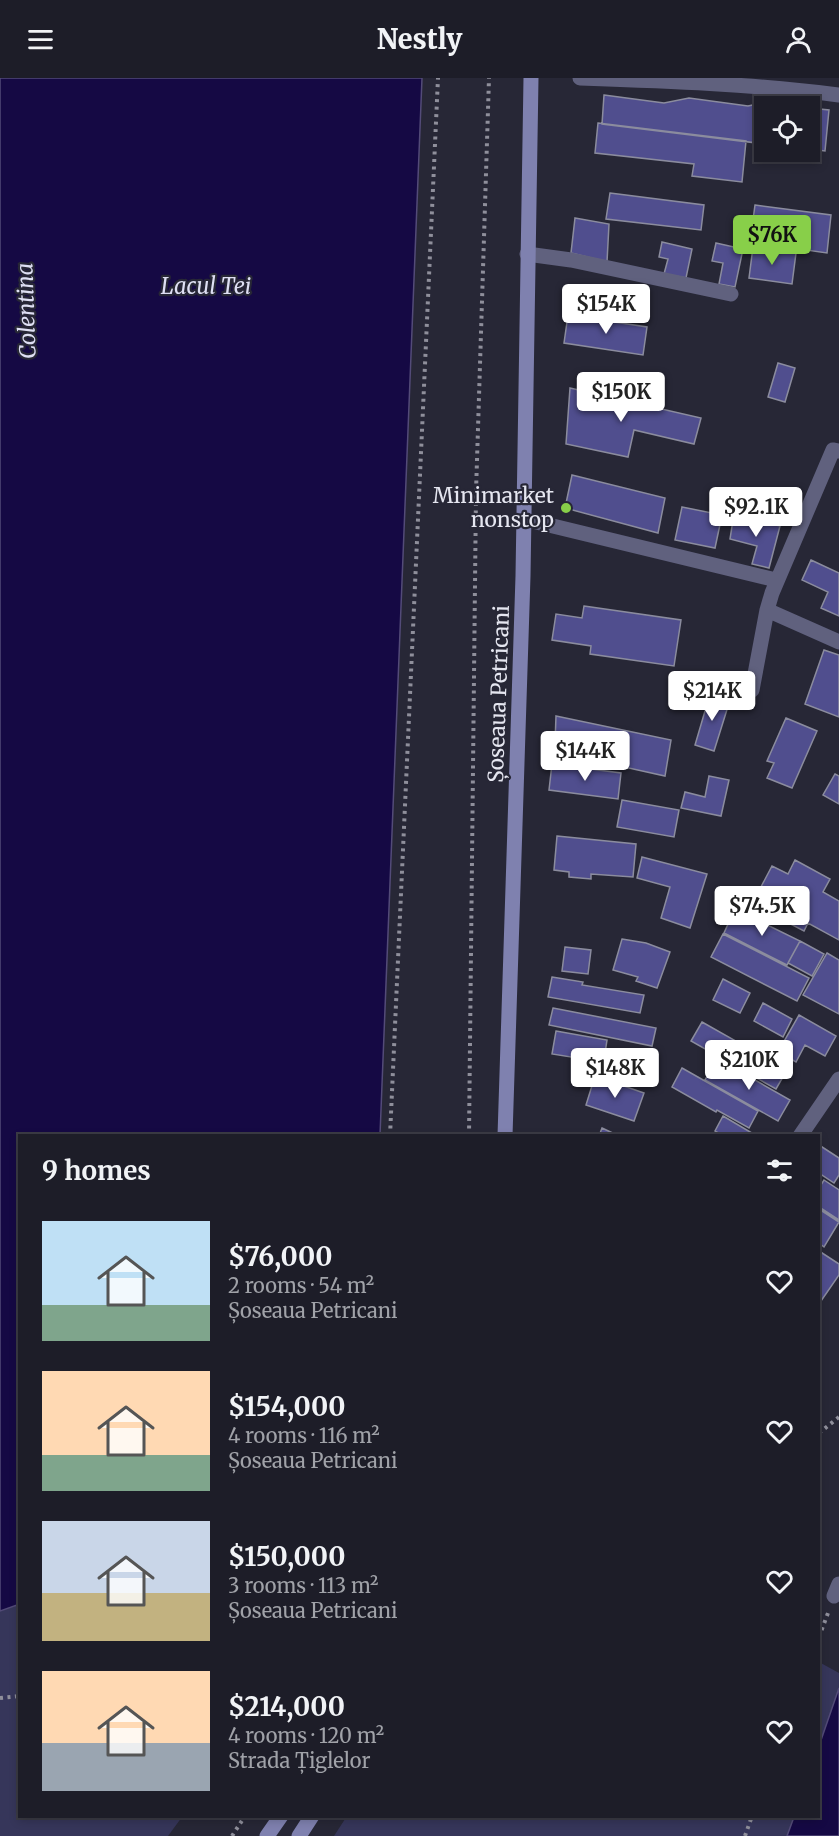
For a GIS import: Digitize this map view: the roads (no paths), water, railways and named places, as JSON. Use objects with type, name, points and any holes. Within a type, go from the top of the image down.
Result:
[{"type":"main road","name":"Șoseaua Petricani","points":[[505,1134],[520,687],[531,78]]},
{"type":"main road","points":[[267,1836],[280,1818]]},
{"type":"main road","points":[[299,1836],[311,1818]]},
{"type":"street","points":[[580,78],[797,84],[839,95]]},
{"type":"street","points":[[527,254],[571,260],[730,294]]},
{"type":"street","points":[[752,690],[767,610],[776,580],[836,451]]},
{"type":"street","points":[[524,519],[776,580]]},
{"type":"street","points":[[767,610],[839,642]]},
{"type":"street","points":[[802,1134],[832,1099],[839,1079]]},
{"type":"water","name":"Lacul Tei","points":[[0,78],[422,78],[380,1134],[18,1134],[18,1605],[0,1611]]},
{"type":"water","points":[[839,1688],[839,1836],[787,1836],[794,1818],[820,1818],[820,1743]]},
{"type":"place","name":"Minimarket nonstop","points":[[566,508]]},
{"type":"water label","name":"Colentina","points":[[26,311]]}]
